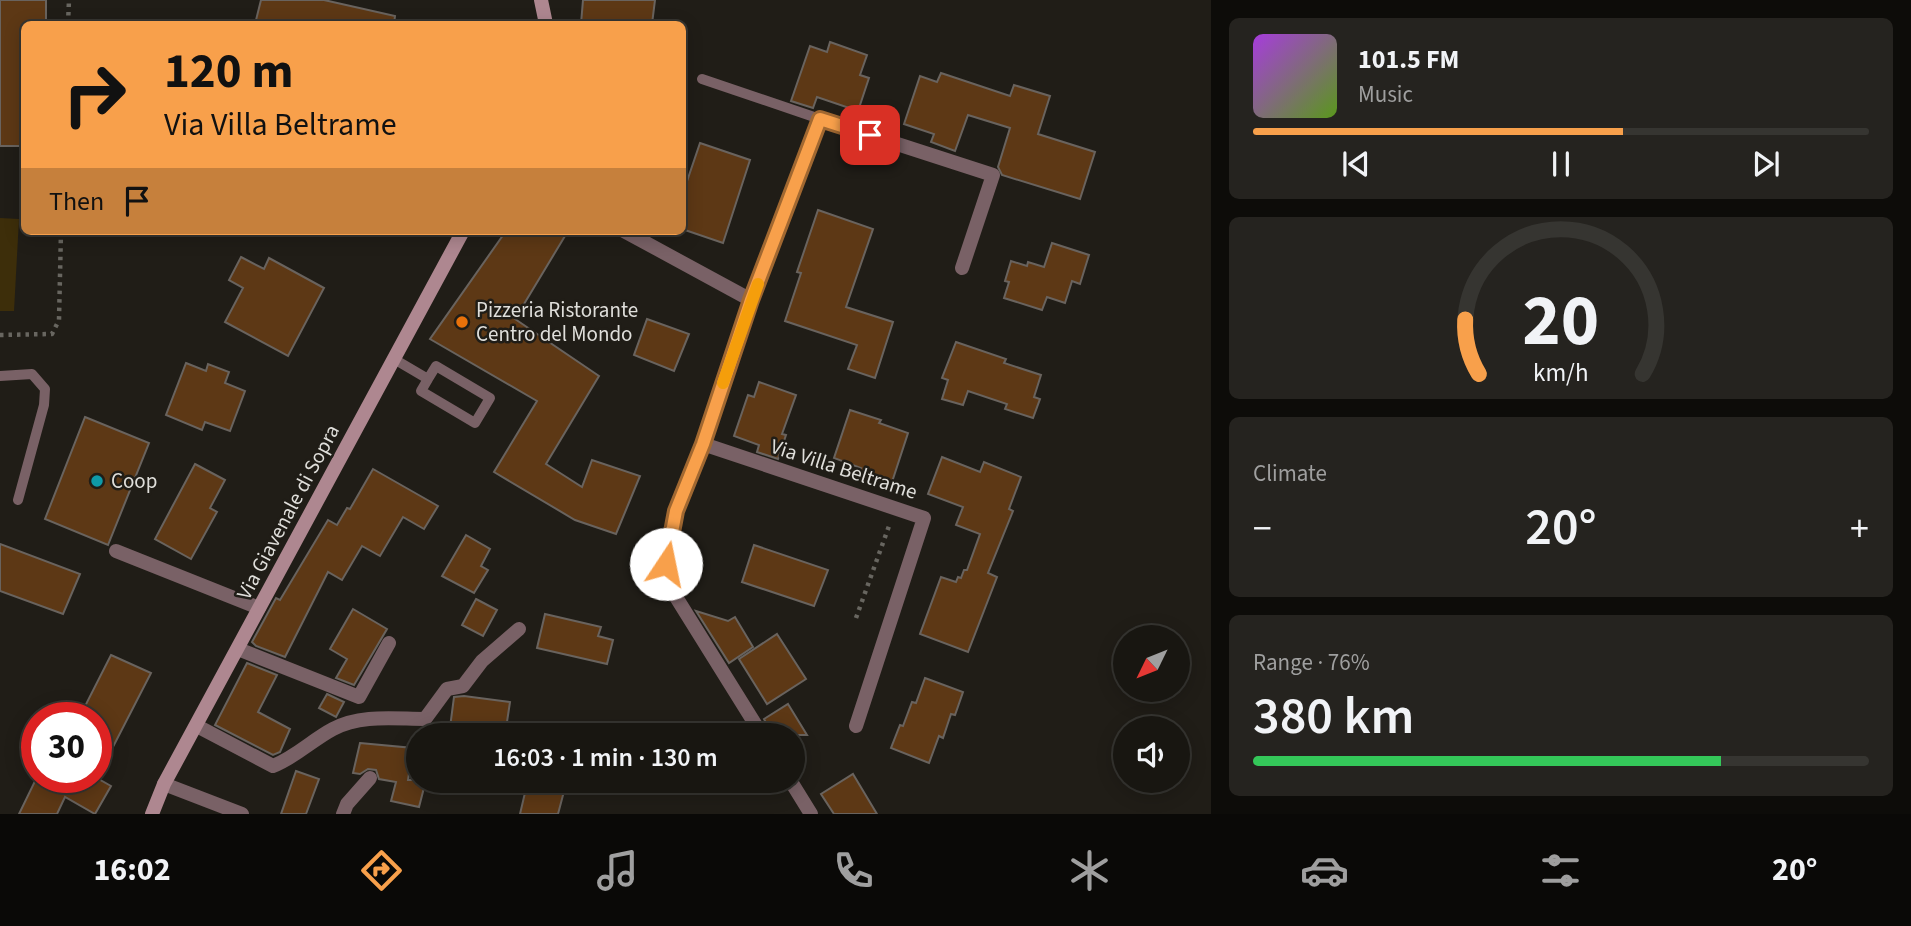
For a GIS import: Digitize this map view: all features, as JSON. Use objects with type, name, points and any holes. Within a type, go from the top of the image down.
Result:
[{"type":"street","points":[[541,0],[545,21]]},
{"type":"street","points":[[755,723],[677,597],[666,564],[676,511],[703,444],[751,300],[820,119],[993,175],[962,268]]},
{"type":"street","name":"Via Giavenale di Sopra","points":[[152,814],[164,784],[461,235]]},
{"type":"street","points":[[631,235],[751,300]]},
{"type":"street","name":"Via Villa Beltrame","points":[[703,444],[924,518],[856,726]]},
{"type":"street","points":[[117,551],[259,608]]},
{"type":"street","points":[[197,726],[273,766],[289,759],[334,728],[362,719],[425,719],[447,689],[463,686],[482,661],[519,629]]},
{"type":"street","points":[[238,649],[359,697],[389,643]]},
{"type":"street","points":[[343,814],[347,804],[370,778]]},
{"type":"street","points":[[164,784],[242,814]]},
{"type":"street","points":[[798,793],[811,814]]},
{"type":"lane","points":[[702,79],[820,119]]},
{"type":"lane","points":[[394,359],[428,379]]},
{"type":"lane","points":[[436,366],[490,398],[475,423],[421,391],[428,379],[436,366]]},
{"type":"lane","points":[[0,376],[32,374],[44,389],[44,405],[18,500]]},
{"type":"path","points":[[68,21],[69,0]]},
{"type":"path","points":[[0,335],[52,334],[59,320],[61,235]]},
{"type":"path","points":[[856,618],[895,508]]},
{"type":"shaded area","points":[[0,218],[19,219],[14,311],[0,311]]},
{"type":"building","points":[[0,0],[46,0],[46,21],[21,21],[21,146],[0,146]]},
{"type":"building","points":[[261,0],[324,0],[395,16],[394,21],[256,21]]},
{"type":"building","points":[[583,0],[655,0],[652,21],[581,21]]},
{"type":"building","points":[[830,42],[867,55],[860,75],[869,78],[858,111],[817,97],[813,108],[791,101],[810,46],[827,52]]},
{"type":"building","points":[[941,73],[1010,96],[1014,85],[1050,96],[1038,134],[1095,152],[1080,199],[1002,175],[998,167],[1010,128],[968,115],[955,151],[931,142],[934,134],[904,124],[920,76],[937,82]]},
{"type":"building","points":[[700,143],[750,160],[723,243],[686,230],[686,184]]},
{"type":"building","points":[[818,210],[873,229],[846,307],[893,322],[875,378],[848,369],[857,345],[785,321],[801,273],[797,272]]},
{"type":"building","points":[[503,235],[566,235],[515,319],[599,376],[546,464],[582,487],[592,460],[640,476],[616,534],[575,520],[494,472],[537,401],[430,339]]},
{"type":"building","points":[[1052,243],[1089,255],[1080,284],[1072,281],[1065,303],[1047,297],[1042,310],[1004,298],[1009,282],[1005,281],[1011,261],[1044,267]]},
{"type":"building","points":[[241,257],[264,269],[269,258],[324,288],[288,356],[225,322],[243,288],[229,280]]},
{"type":"building","points":[[647,319],[689,334],[674,371],[634,355]]},
{"type":"building","points":[[956,342],[1006,359],[1004,363],[1041,375],[1034,397],[1040,399],[1033,418],[1005,409],[1007,404],[968,391],[963,405],[942,399],[948,380],[942,378]]},
{"type":"building","points":[[186,363],[206,371],[208,364],[229,372],[225,383],[245,391],[230,431],[205,422],[202,430],[166,415]]},
{"type":"building","points":[[759,382],[796,395],[782,434],[786,435],[778,459],[757,452],[759,445],[734,436],[748,395],[754,397]]},
{"type":"building","points":[[850,410],[881,420],[879,423],[908,433],[892,482],[834,458]]},
{"type":"building","name":"Coop","points":[[85,417],[149,443],[108,545],[45,519]]},
{"type":"building","points":[[942,457],[980,472],[984,462],[1021,477],[1009,509],[1013,511],[988,573],[997,577],[968,652],[920,634],[941,577],[956,582],[958,577],[961,578],[964,570],[967,570],[980,534],[956,525],[963,507],[928,494]]},
{"type":"building","points":[[195,464],[225,480],[210,508],[217,512],[191,559],[155,539]]},
{"type":"building","points":[[373,469],[438,506],[424,529],[403,517],[380,556],[362,546],[342,580],[328,572],[285,657],[256,646],[252,642],[276,598],[280,600],[328,520],[337,525],[347,508],[350,509]]},
{"type":"building","points":[[466,535],[490,549],[481,566],[488,570],[474,593],[442,576]]},
{"type":"building","points":[[0,544],[80,574],[63,614],[0,591]]},
{"type":"building","points":[[754,545],[828,570],[814,606],[742,582]]},
{"type":"building","points":[[476,599],[497,610],[483,636],[462,625]]},
{"type":"building","points":[[353,609],[387,629],[354,685],[336,678],[347,659],[330,649]]},
{"type":"building","points":[[696,611],[728,621],[735,617],[753,647],[729,663]]},
{"type":"building","points":[[545,614],[601,627],[598,636],[613,640],[607,664],[537,648]]},
{"type":"building","points":[[777,634],[806,679],[767,704],[739,659]]},
{"type":"building","points":[[111,655],[151,673],[112,749],[112,702],[87,702]]},
{"type":"building","points":[[247,663],[277,675],[258,712],[290,729],[280,752],[273,755],[215,725]]},
{"type":"building","points":[[925,678],[963,692],[955,715],[951,714],[943,738],[939,736],[929,763],[891,748],[912,702],[916,703]]},
{"type":"building","points":[[327,694],[344,702],[336,717],[319,708]]},
{"type":"building","points":[[454,697],[510,702],[507,723],[451,723]]},
{"type":"building","points":[[788,704],[800,723],[766,723],[764,719]]},
{"type":"building","points":[[360,743],[406,747],[406,793],[423,793],[419,807],[391,801],[396,782],[379,779],[376,770],[353,773]]},
{"type":"building","points":[[296,771],[319,779],[306,814],[281,814]]},
{"type":"building","points":[[853,774],[877,814],[834,814],[821,794]]},
{"type":"building","points":[[29,793],[107,793],[95,814],[65,797],[57,814],[19,814]]},
{"type":"building","points":[[525,793],[564,793],[558,814],[520,814]]},
{"type":"slow traffic","points":[[723,383],[758,284]]},
{"type":"place","name":"Pizzeria Ristorante Centro del Mondo","points":[[462,322]]},
{"type":"place","name":"Coop","points":[[97,481]]},
{"type":"route","points":[[666,564],[676,511],[703,444],[751,300],[820,119],[870,135]]}]
